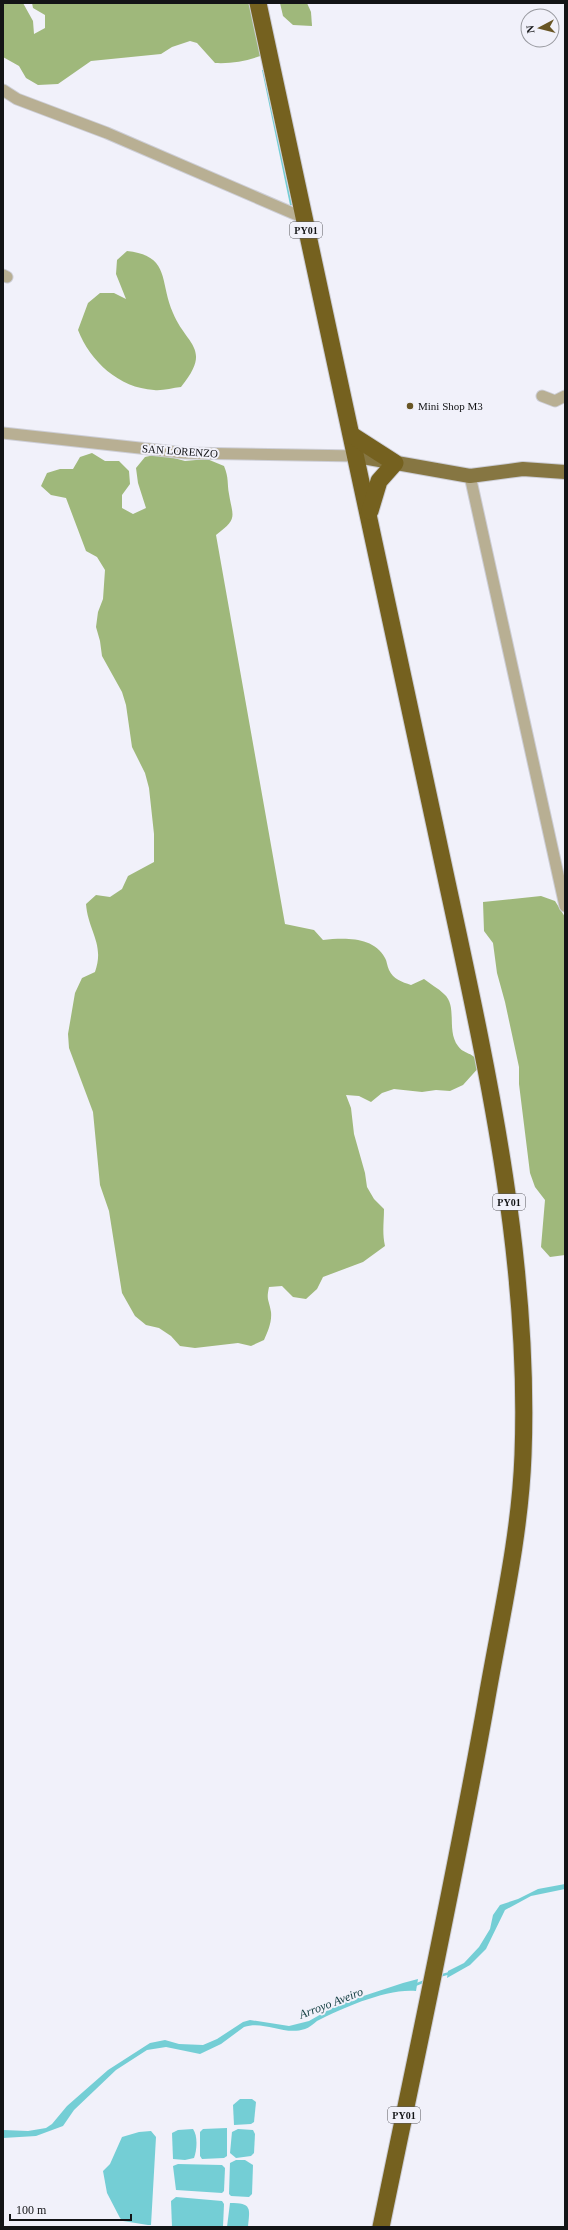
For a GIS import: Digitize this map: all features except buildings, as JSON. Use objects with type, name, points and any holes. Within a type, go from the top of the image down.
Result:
[{"type":"highway","name":"PY01","points":[[258,3],[353,436],[482,1051],[504,1168],[518,1274],[523,1378],[523,1456],[516,1535],[463,1831],[381,2227]]},
{"type":"highway","points":[[353,436],[395,463],[379,481],[369,515]]},
{"type":"main road","points":[[357,456],[470,476],[523,470],[565,472]]},
{"type":"street","points":[[3,90],[17,99],[107,133],[304,218]]},
{"type":"street","points":[[542,396],[555,402],[565,396]]},
{"type":"street","name":"SAN LORENZO","points":[[3,432],[185,453],[357,456]]},
{"type":"street","points":[[470,476],[565,906]]},
{"type":"green space","points":[[3,3],[23,3],[33,21],[34,34],[45,28],[45,15],[33,8],[32,3],[261,3],[268,53],[242,61],[215,63],[197,43],[190,41],[172,47],[161,54],[91,61],[58,84],[38,85],[26,78],[19,66],[3,57]]},
{"type":"green space","points":[[280,3],[307,3],[311,12],[312,26],[293,25],[283,16]]},
{"type":"green space","points":[[127,251],[151,258],[157,264],[164,281],[173,313],[178,324],[194,347],[196,355],[195,363],[190,374],[181,387],[154,390],[129,384],[118,378],[107,371],[98,362],[83,341],[78,330],[88,303],[100,293],[114,293],[126,299],[116,274],[117,260]]},
{"type":"green space","points":[[92,453],[105,461],[119,461],[129,471],[130,484],[122,495],[122,508],[133,514],[146,508],[138,483],[136,468],[145,457],[159,454],[185,461],[207,459],[224,466],[226,470],[232,517],[228,525],[216,535],[285,924],[314,930],[323,940],[349,939],[366,942],[380,951],[386,959],[391,973],[398,980],[411,985],[424,979],[437,988],[448,999],[453,1033],[458,1046],[463,1051],[475,1057],[481,1065],[463,1085],[450,1091],[436,1090],[422,1092],[394,1089],[382,1093],[371,1102],[359,1096],[346,1095],[351,1108],[354,1134],[365,1173],[367,1187],[374,1199],[384,1209],[383,1232],[385,1246],[363,1262],[323,1277],[317,1289],[306,1299],[293,1297],[282,1286],[269,1287],[268,1298],[271,1319],[269,1326],[264,1340],[251,1346],[238,1343],[195,1348],[180,1346],[171,1336],[159,1328],[146,1325],[135,1316],[122,1293],[109,1211],[100,1185],[93,1112],[69,1048],[68,1034],[75,993],[82,978],[95,972],[98,962],[97,945],[87,914],[86,904],[96,895],[110,897],[122,889],[128,876],[154,862],[154,834],[149,788],[145,773],[132,747],[126,705],[122,692],[102,656],[96,627],[98,612],[103,599],[105,570],[97,557],[86,551],[66,498],[51,495],[41,486],[47,473],[60,469],[73,469],[80,457]]},
{"type":"green space","points":[[541,896],[555,901],[565,917],[565,1255],[550,1257],[541,1247],[545,1200],[535,1187],[530,1173],[519,1084],[519,1067],[497,973],[493,943],[484,931],[483,902]]},
{"type":"water","points":[[263,70],[292,205],[290,205]]},
{"type":"water","points":[[565,1884],[565,1889],[531,1896],[505,1910],[486,1949],[470,1965],[447,1978],[448,1971],[464,1963],[479,1947],[490,1929],[493,1915],[500,1905],[518,1899],[538,1889]]},
{"type":"water","points":[[418,1979],[416,1991],[392,1993],[365,2000],[327,2016],[305,2029],[289,2031],[252,2025],[244,2027],[221,2044],[200,2054],[166,2047],[147,2050],[116,2070],[74,2110],[63,2126],[36,2136],[3,2138],[3,2130],[28,2131],[46,2128],[52,2124],[67,2106],[108,2070],[150,2043],[165,2040],[179,2044],[203,2045],[217,2039],[243,2022],[250,2020],[289,2026],[309,2021],[339,2004]]},
{"type":"water","points":[[240,2099],[252,2099],[256,2102],[254,2122],[251,2124],[234,2125],[233,2105]]},
{"type":"water","points":[[227,2128],[227,2156],[224,2158],[202,2159],[200,2156],[200,2132],[203,2129]]},
{"type":"water","points":[[193,2129],[196,2135],[196,2151],[194,2158],[185,2160],[173,2159],[172,2133],[178,2130]]},
{"type":"water","points":[[238,2129],[253,2130],[255,2134],[254,2153],[251,2156],[236,2158],[230,2153],[232,2132]]},
{"type":"water","points":[[151,2131],[156,2137],[151,2225],[123,2221],[107,2193],[103,2171],[110,2164],[122,2137],[139,2132]]},
{"type":"water","points":[[236,2160],[245,2160],[253,2165],[252,2194],[249,2197],[231,2196],[229,2194],[230,2163]]},
{"type":"water","points":[[178,2164],[222,2165],[225,2168],[224,2191],[222,2193],[176,2190],[173,2166]]},
{"type":"water","points":[[176,2197],[222,2201],[224,2204],[223,2227],[172,2227],[171,2201]]},
{"type":"water","points":[[230,2203],[242,2204],[248,2208],[248,2227],[227,2227]]},
{"type":"waterway","name":"Arroyo Aveiro","points":[[439,1976],[450,1973]]},
{"type":"waterway","name":"Arroyo Aveiro","points":[[415,1985],[425,1981]]},
{"type":"place","name":"Mini Shop M3","points":[[410,406]]}]
